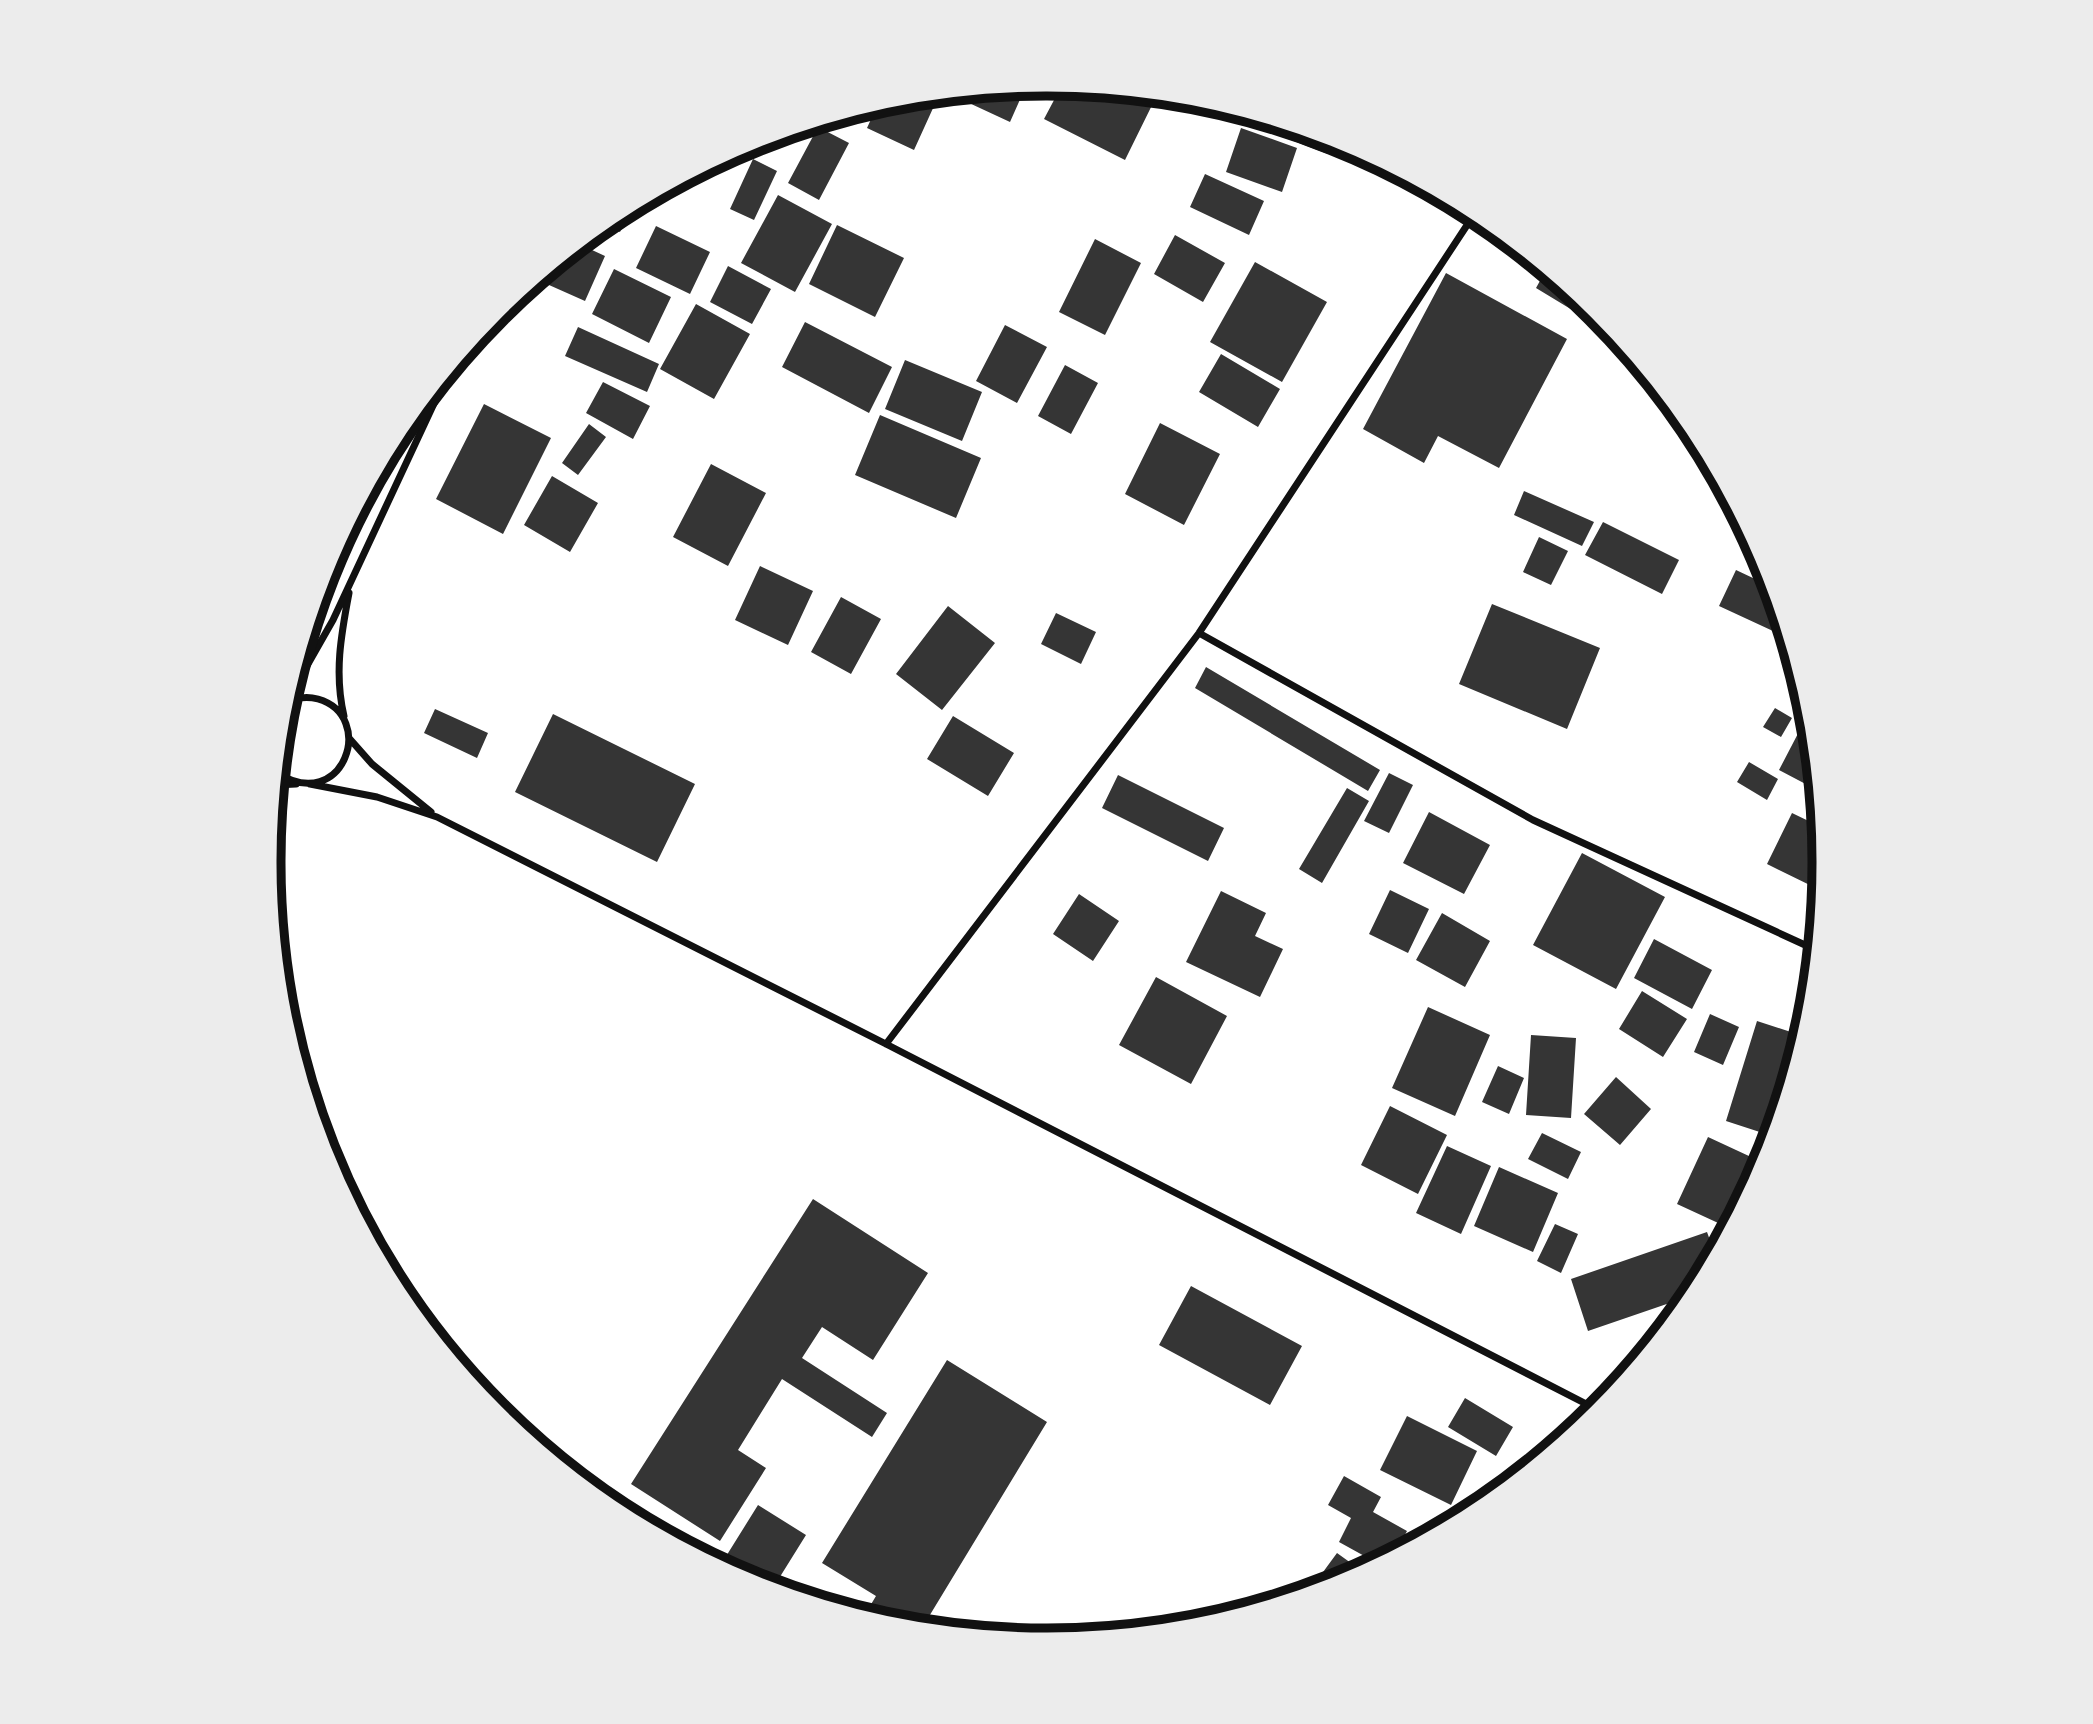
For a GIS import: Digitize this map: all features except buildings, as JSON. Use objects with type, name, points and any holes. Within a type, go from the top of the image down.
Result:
[{"type":"street","points":[[886,1044],[1199,633],[1469,223]]},
{"type":"street","points":[[306,667],[328,630],[435,402]]},
{"type":"street","points":[[310,784],[332,776],[347,752],[349,738],[340,698],[338,672],[340,636],[351,582]]},
{"type":"street","points":[[1199,633],[1533,820],[1808,946]]},
{"type":"street","points":[[298,699],[315,698],[326,702],[338,711],[346,724]]},
{"type":"street","points":[[349,738],[397,787],[437,817]]},
{"type":"street","points":[[286,777],[299,783]]},
{"type":"street","points":[[285,784],[310,784],[377,797],[437,817],[1587,1404]]}]
